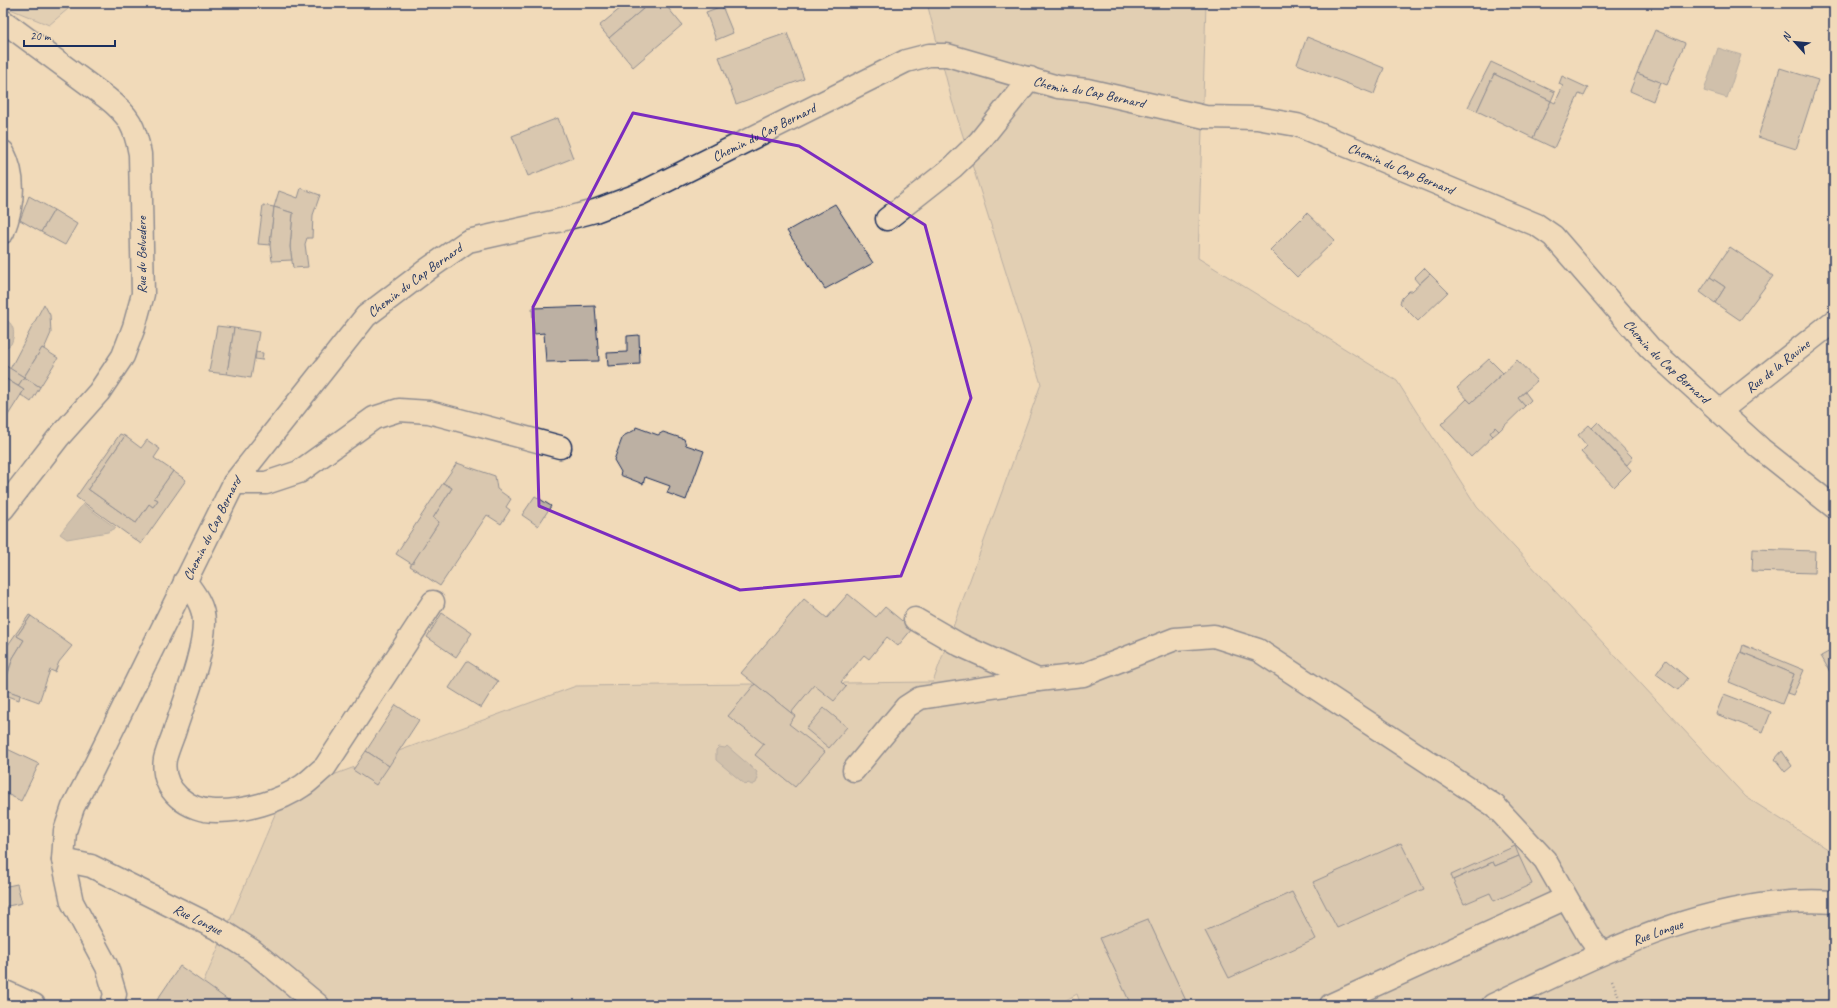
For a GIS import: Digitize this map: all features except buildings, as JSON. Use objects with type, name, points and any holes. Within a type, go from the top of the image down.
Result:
[{"type":"street","name":"Rue du Belvedere","points":[[3,21],[121,108],[131,121],[137,136],[140,154],[143,294],[134,327],[123,356],[99,392],[58,438],[3,509]]},
{"type":"street","name":"Chemin du Cap Bernard","points":[[112,1005],[115,994],[107,967],[72,902],[63,860],[65,831],[73,807],[234,483],[366,316],[468,241],[595,211],[640,194],[906,61],[929,55],[947,55],[1058,87],[1087,90],[1205,116],[1257,118],[1297,125],[1537,225],[1553,236],[1650,348],[1761,449],[1834,507]]},
{"type":"street","points":[[887,219],[953,167],[974,147],[1030,78]]},
{"type":"street","points":[[3,152],[8,162],[11,179],[12,201],[3,232]]},
{"type":"street","name":"Rue de la Ravine","points":[[1720,411],[1834,321]]},
{"type":"street","points":[[234,483],[266,482],[299,472],[374,418],[399,410],[429,412],[560,447]]},
{"type":"street","points":[[185,581],[198,598],[204,621],[199,658],[165,760],[166,783],[175,795],[194,807],[210,811],[227,811],[270,802],[301,787],[325,767],[432,602]]},
{"type":"street","points":[[915,618],[960,645],[1038,680]]},
{"type":"street","points":[[854,770],[906,707],[920,698],[1038,680],[1083,675],[1175,639],[1214,636],[1258,650],[1495,806],[1545,860],[1566,898],[1601,954]]},
{"type":"street","name":"Rue Longue","points":[[63,860],[98,869],[220,930],[253,951],[318,1005]]},
{"type":"street","points":[[1331,1005],[1566,898]]},
{"type":"street","name":"Rue Longue","points":[[1494,1005],[1601,954],[1693,920],[1745,906],[1783,902],[1834,902]]},
{"type":"street","points":[[3,991],[34,1005]]},
{"type":"highlighted area","points":[[633,113],[799,146],[925,225],[971,398],[901,576],[740,590],[539,506],[533,307]]},
{"type":"shaded area","points":[[3,3],[75,3],[49,25],[3,6]]},
{"type":"shaded area","points":[[927,3],[1206,3],[1198,258],[1397,381],[1477,507],[1746,797],[1834,853],[1834,1005],[1081,1005],[1077,994],[1057,1005],[194,1005],[284,793],[576,686],[933,682],[1041,384],[952,101]]},
{"type":"shaded area","points":[[1718,48],[1741,55],[1727,98],[1704,91]]},
{"type":"shaded area","points":[[3,318],[10,323],[14,332],[11,344],[3,350]]},
{"type":"shaded area","points":[[83,504],[116,528],[108,532],[67,539],[60,534]]},
{"type":"shaded area","points":[[727,746],[757,772],[756,774],[758,778],[756,783],[752,785],[748,783],[746,785],[716,760],[716,750],[719,747],[725,748]]}]
